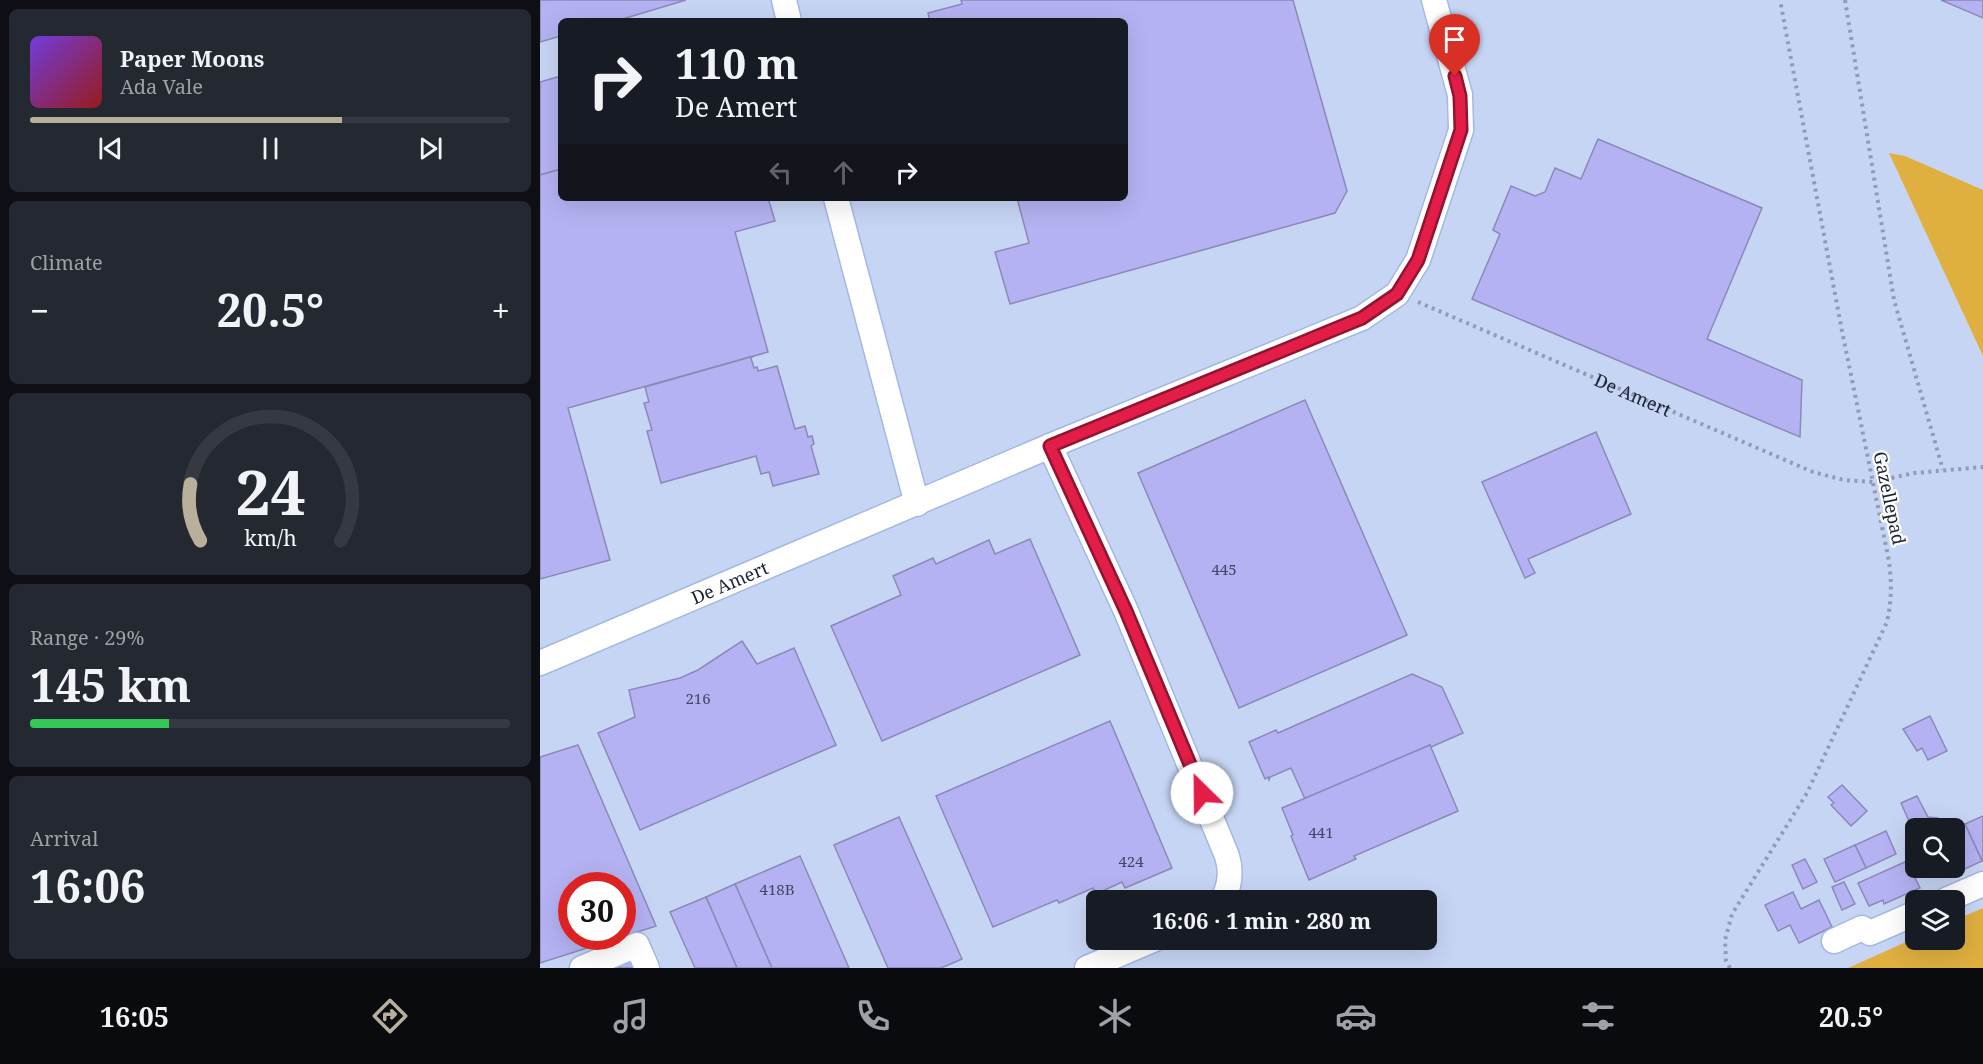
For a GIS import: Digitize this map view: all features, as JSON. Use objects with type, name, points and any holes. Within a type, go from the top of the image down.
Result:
[{"type":"street","points":[[783,0],[788,18]]},
{"type":"street","name":"De Amert","points":[[540,663],[1050,446],[1362,318],[1397,294],[1418,260],[1461,130],[1460,96],[1434,0]]},
{"type":"street","points":[[837,201],[917,504]]},
{"type":"street","points":[[1050,446],[1126,611],[1227,856],[1231,868],[1227,890]]},
{"type":"street","points":[[1965,892],[1983,884]]},
{"type":"street","points":[[1834,941],[1862,928],[1870,933],[1905,918]]},
{"type":"street","points":[[582,968],[637,945],[647,968]]},
{"type":"street","points":[[1087,968],[1129,950]]},
{"type":"path","name":"Gazellepad","points":[[1730,968],[1726,961],[1725,940],[1732,914],[1807,793],[1887,622],[1891,604],[1892,582],[1838,315],[1780,0]]},
{"type":"path","points":[[1845,0],[1894,300],[1943,470]]},
{"type":"path","name":"De Amert","points":[[1397,294],[1813,472],[1844,480],[1873,482],[1914,473],[1983,467]]},
{"type":"shaded area","points":[[540,0],[1983,0],[1983,968],[540,968]]},
{"type":"shaded area","points":[[1889,153],[1905,156],[1983,190],[1983,356]]},
{"type":"shaded area","points":[[1983,908],[1983,968],[1848,968],[1905,942],[1905,950],[1965,950],[1965,916]]},
{"type":"building","points":[[540,0],[686,0],[626,18],[558,18],[558,37],[540,42]]},
{"type":"building","points":[[961,0],[1293,0],[1347,191],[1335,213],[1010,304],[995,252],[1029,243],[1018,201],[1128,201],[1128,18],[929,18],[928,13],[962,4]]},
{"type":"building","points":[[1941,0],[1983,0],[1983,18]]},
{"type":"building","points":[[558,77],[558,170],[540,175],[540,82]]},
{"type":"building","points":[[1598,139],[1762,208],[1707,339],[1802,380],[1800,437],[1472,299],[1500,234],[1493,230],[1511,186],[1535,196],[1545,192],[1555,168],[1581,179]]},
{"type":"building","points":[[558,170],[558,201],[769,201],[775,221],[735,232],[768,352],[568,408],[610,560],[540,579],[540,175]]},
{"type":"building","points":[[754,356],[751,358],[754,368],[757,367],[758,371],[777,366],[795,429],[805,426],[808,437],[812,436],[814,444],[811,446],[819,474],[773,486],[769,472],[761,474],[756,456],[661,483],[647,431],[652,430],[644,403],[649,402],[645,387]]},
{"type":"building","points":[[1305,400],[1407,635],[1239,708],[1138,473]]},
{"type":"building","points":[[1596,432],[1631,514],[1528,559],[1535,573],[1525,578],[1482,482]]},
{"type":"building","points":[[1030,539],[1080,655],[882,741],[831,626],[901,595],[893,576],[933,558],[936,564],[989,540],[995,554]]},
{"type":"building","points":[[742,641],[757,664],[794,648],[836,745],[640,830],[598,733],[635,717],[629,690],[680,678],[698,670]]},
{"type":"building","points":[[1412,674],[1442,687],[1463,733],[1305,799],[1291,768],[1270,777],[1269,780],[1268,777],[1265,779],[1249,742],[1276,730],[1278,733]]},
{"type":"building","points":[[1930,716],[1947,751],[1928,760],[1922,748],[1917,751],[1903,729]]},
{"type":"building","points":[[1110,721],[1172,868],[1125,888],[1122,882],[1105,890],[1094,890],[1093,888],[1086,890],[1059,903],[1057,900],[993,927],[936,796]]},
{"type":"building","points":[[578,745],[633,872],[558,872],[558,950],[581,950],[540,963],[540,757]]},
{"type":"building","points":[[1430,745],[1458,811],[1354,856],[1356,859],[1309,880],[1282,808]]},
{"type":"building","points":[[1842,785],[1867,811],[1851,826],[1831,805],[1834,803],[1828,797]]},
{"type":"building","points":[[1917,796],[1928,817],[1938,818],[1908,818],[1901,803]]},
{"type":"building","points":[[1983,816],[1983,861],[1982,861],[1965,824]]},
{"type":"building","points":[[899,817],[962,959],[941,968],[888,968],[834,845]]},
{"type":"building","points":[[1965,824],[1982,861],[1965,869]]},
{"type":"building","points":[[1886,831],[1896,854],[1866,868],[1855,845]]},
{"type":"building","points":[[1855,845],[1866,868],[1835,882],[1824,859]]},
{"type":"building","points":[[800,856],[849,968],[772,968],[735,884]]},
{"type":"building","points":[[1805,859],[1817,882],[1803,889],[1792,865]]},
{"type":"building","points":[[1905,862],[1905,878],[1915,878],[1920,888],[1905,890],[1905,895],[1884,904],[1883,900],[1869,906],[1858,883]]},
{"type":"building","points":[[636,880],[656,926],[636,932]]},
{"type":"building","points":[[1844,882],[1855,904],[1842,910],[1832,887]]},
{"type":"building","points":[[735,884],[772,968],[737,968],[706,897]]},
{"type":"building","points":[[1793,892],[1801,909],[1819,900],[1832,927],[1799,943],[1790,925],[1778,931],[1765,905]]},
{"type":"building","points":[[706,897],[737,968],[695,968],[670,912]]},
{"type":"building","points":[[631,954],[637,968],[600,968]]},
{"type":"route","points":[[1202,793],[1126,611],[1050,446],[1362,318],[1397,294],[1418,260],[1461,130],[1460,96],[1455,76]]}]
